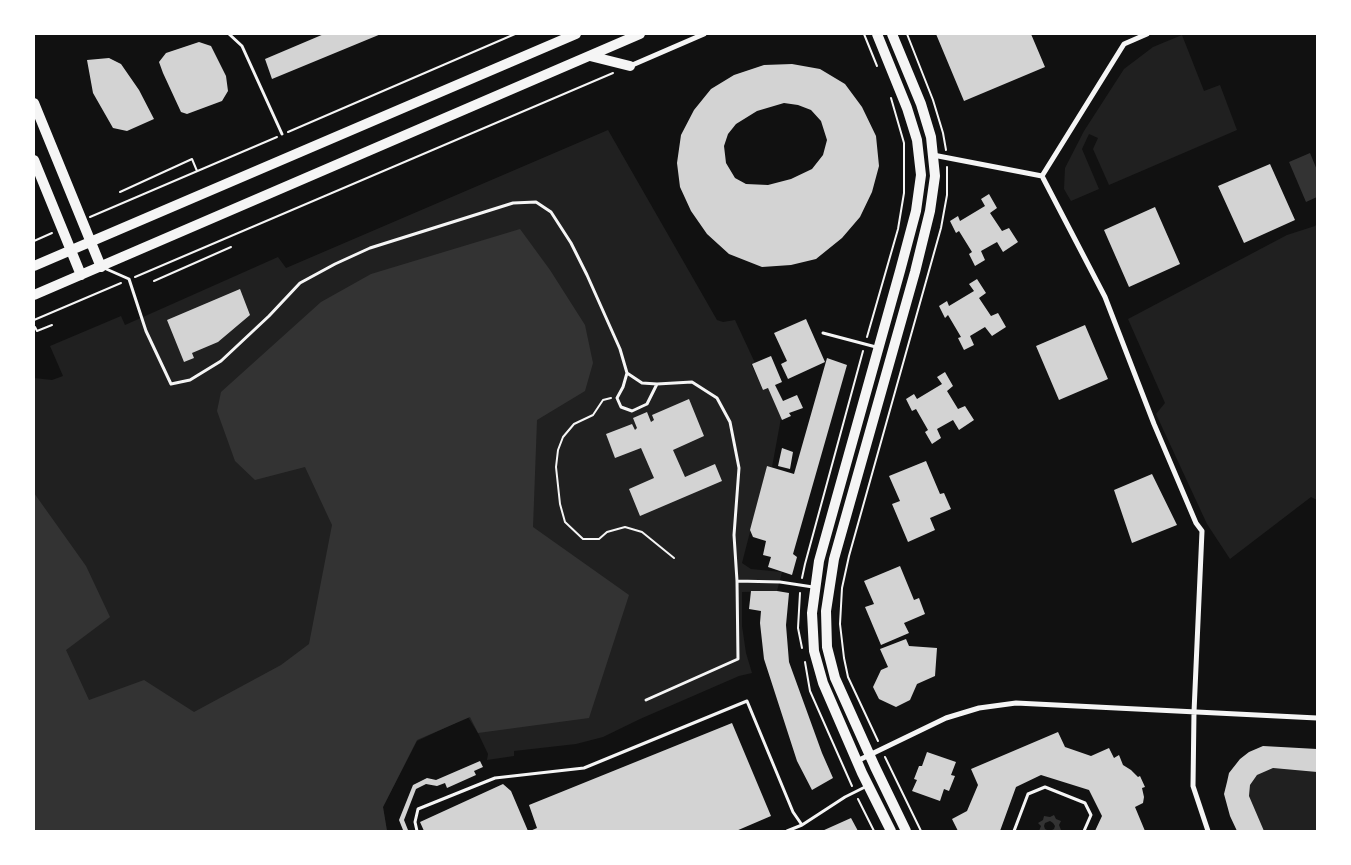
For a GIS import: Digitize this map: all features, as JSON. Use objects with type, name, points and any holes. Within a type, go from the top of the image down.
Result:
[{"type":"main road","points":[[34,266],[576,34]]},
{"type":"main road","points":[[34,295],[640,34]]},
{"type":"main road","points":[[878,34],[907,108],[917,140],[921,176],[916,211],[819,561],[812,613],[814,651],[823,683],[857,762],[890,831]]},
{"type":"main road","points":[[892,34],[922,104],[931,137],[935,176],[930,211],[915,272],[834,559],[826,611],[827,647],[835,678],[906,831]]},
{"type":"main road","points":[[590,56],[630,66]]},
{"type":"main road","points":[[34,103],[101,267]]},
{"type":"main road","points":[[34,160],[81,275]]},
{"type":"street","points":[[630,66],[704,34]]},
{"type":"street","points":[[1042,176],[1124,44],[1147,34]]},
{"type":"street","points":[[933,155],[1042,176]]},
{"type":"street","points":[[1042,176],[1105,297],[1157,433],[1196,523],[1202,531],[1194,712],[1193,786],[1208,831]]},
{"type":"street","points":[[857,762],[946,718],[979,708],[1016,703],[1317,718]]},
{"type":"lane","points":[[229,34],[242,46],[282,134]]},
{"type":"lane","points":[[101,267],[128,279],[146,331],[171,384],[190,380],[221,361],[269,316],[300,283],[335,264],[370,248],[491,209],[514,203],[536,202],[551,212],[571,243],[616,340],[627,373],[617,398],[621,407],[632,411],[647,404],[657,384]]},
{"type":"lane","points":[[822,333],[879,348]]},
{"type":"lane","points":[[627,373],[642,383],[692,382],[717,398],[730,422],[739,468],[734,535],[737,580],[738,659],[646,700]]},
{"type":"lane","points":[[737,580],[780,582],[816,588]]},
{"type":"lane","points":[[417,831],[415,822],[418,809],[495,778],[584,768],[748,701],[793,812],[802,825]]},
{"type":"lane","points":[[787,831],[802,825],[845,797],[868,785]]},
{"type":"lane","points":[[1014,831],[1028,794],[1045,787],[1085,803],[1091,815],[1084,831]]},
{"type":"path","points":[[907,34],[933,100],[943,132],[947,157],[947,195],[941,228],[849,556],[842,588],[840,624],[848,677],[921,831]]},
{"type":"path","points":[[34,320],[630,66]]},
{"type":"path","points":[[120,192],[192,159],[197,171]]},
{"type":"path","points":[[154,281],[231,247]]},
{"type":"path","points":[[35,327],[37,331],[52,325]]},
{"type":"path","points":[[617,398],[603,400],[593,415],[574,424],[560,443],[556,467],[560,504],[565,522],[583,539],[599,539],[607,532],[625,527],[642,532],[674,558]]},
{"type":"shaded area","points":[[1182,35],[1204,91],[1220,85],[1237,130],[1109,185],[1093,149],[1098,138],[1089,134],[1082,149],[1099,189],[1071,201],[1064,189],[1065,168],[1084,131],[1124,69],[1153,47]]},
{"type":"shaded area","points":[[608,130],[717,320],[723,322],[735,320],[755,363],[751,364],[763,390],[768,388],[781,418],[772,467],[767,466],[742,563],[751,569],[782,572],[777,591],[742,592],[742,626],[746,653],[752,673],[739,676],[603,737],[576,744],[514,751],[514,756],[487,760],[488,754],[468,717],[417,741],[383,807],[387,831],[34,831],[34,378],[52,380],[63,376],[50,346],[121,316],[125,325],[278,257],[286,268]]},
{"type":"shaded area","points":[[1310,153],[1317,170],[1317,197],[1306,202],[1289,162]]},
{"type":"shaded area","points":[[1317,224],[1317,500],[1311,497],[1230,559],[1207,524],[1156,414],[1165,403],[1128,319],[1287,235]]},
{"type":"shaded area","points":[[520,229],[550,270],[585,325],[593,363],[585,391],[537,420],[533,527],[629,595],[589,718],[478,733],[470,717],[417,740],[383,807],[387,831],[34,831],[34,493],[86,566],[110,617],[66,650],[89,700],[144,680],[194,712],[281,665],[309,644],[332,525],[305,467],[255,480],[235,461],[217,411],[221,392],[321,302],[371,274]]},
{"type":"shaded area","points":[[1273,768],[1317,772],[1317,831],[1264,831],[1249,796],[1250,785],[1257,775]]},
{"type":"shaded area","points":[[1054,815],[1056,819],[1061,821],[1059,825],[1061,830],[1050,831],[1055,826],[1050,821],[1045,823],[1044,826],[1049,831],[1039,831],[1041,826],[1038,823],[1043,820],[1044,816],[1050,817]]},
{"type":"building","points":[[324,34],[381,34],[272,79],[265,59]]},
{"type":"building","points":[[936,34],[1031,34],[1045,67],[964,101]]},
{"type":"building","points":[[199,42],[211,46],[226,76],[228,91],[222,101],[187,114],[181,112],[159,62],[166,53]]},
{"type":"building","points":[[109,58],[121,64],[139,90],[154,119],[127,131],[113,128],[93,93],[87,60]]},
{"type":"building","points":[[792,64],[820,69],[845,84],[862,107],[876,136],[879,166],[872,192],[860,217],[842,238],[816,259],[791,265],[762,267],[729,254],[707,234],[691,211],[680,187],[677,163],[681,135],[694,110],[711,89],[734,75],[764,65]],"holes":[[[784,103],[798,105],[811,110],[821,121],[827,140],[823,155],[812,169],[791,179],[768,185],[746,184],[735,178],[726,163],[724,146],[728,134],[736,124],[757,111]]]},
{"type":"building","points":[[1270,164],[1295,220],[1244,243],[1218,186]]},
{"type":"building","points":[[989,194],[997,208],[990,213],[1002,231],[1009,228],[1018,242],[1003,252],[997,242],[981,251],[985,260],[975,266],[969,254],[972,252],[959,231],[956,233],[950,221],[958,216],[960,221],[985,206],[981,199]]},
{"type":"building","points":[[1155,207],[1180,264],[1129,287],[1104,230]]},
{"type":"building","points":[[977,279],[986,293],[979,298],[991,316],[998,313],[1006,327],[992,336],[985,327],[970,336],[974,345],[964,350],[958,338],[961,337],[948,315],[945,318],[939,306],[947,301],[949,306],[974,291],[969,284]]},
{"type":"building","points":[[240,289],[250,315],[218,342],[192,353],[194,358],[184,362],[167,320]]},
{"type":"building","points":[[806,319],[825,362],[788,379],[781,364],[787,361],[774,333]]},
{"type":"building","points":[[1085,325],[1108,379],[1059,400],[1036,346]]},
{"type":"building","points":[[771,356],[782,382],[775,385],[783,401],[797,395],[803,408],[789,413],[791,416],[782,420],[768,388],[763,390],[752,364]]},
{"type":"building","points":[[827,358],[847,365],[793,554],[797,557],[792,575],[768,567],[771,557],[763,555],[766,541],[753,537],[750,530],[767,466],[794,474]]},
{"type":"building","points":[[945,372],[953,386],[947,391],[958,409],[965,406],[974,420],[959,430],[953,420],[937,429],[941,438],[932,444],[925,432],[928,430],[916,409],[912,411],[906,399],[914,394],[917,399],[942,384],[937,377]]},
{"type":"building","points":[[689,399],[704,436],[673,450],[685,477],[715,464],[722,481],[640,516],[629,489],[654,478],[641,448],[615,458],[606,434],[632,424],[635,430],[637,428],[633,418],[647,412],[651,422],[654,420],[652,415]]},
{"type":"building","points":[[782,448],[793,452],[790,469],[778,466]]},
{"type":"building","points":[[926,461],[940,494],[944,493],[951,509],[930,518],[935,530],[908,542],[892,504],[900,501],[889,476]]},
{"type":"building","points":[[1152,474],[1177,525],[1132,543],[1114,490]]},
{"type":"building","points":[[900,566],[914,600],[919,598],[925,614],[904,623],[909,633],[881,645],[865,607],[874,604],[864,581]]},
{"type":"building","points":[[751,591],[789,593],[786,625],[789,662],[833,778],[812,790],[797,761],[764,659],[760,623],[761,611],[749,609]]},
{"type":"building","points":[[906,639],[909,646],[937,648],[935,676],[917,684],[910,700],[896,707],[879,699],[873,687],[881,670],[888,667],[880,649]]},
{"type":"building","points":[[732,723],[771,816],[736,831],[530,831],[537,828],[529,805]]},
{"type":"building","points":[[1058,732],[1065,747],[1091,756],[1109,748],[1114,758],[1119,755],[1123,765],[1138,777],[1140,776],[1145,787],[1142,788],[1144,797],[1143,803],[1135,807],[1145,831],[1095,831],[1102,816],[1089,790],[1041,775],[1016,787],[1000,831],[958,831],[952,819],[967,811],[978,785],[971,769]]},
{"type":"building","points":[[1263,746],[1317,749],[1317,772],[1273,768],[1257,775],[1250,785],[1249,796],[1264,831],[1237,831],[1230,816],[1224,794],[1229,773],[1240,759],[1249,752]]},
{"type":"building","points":[[927,752],[956,762],[951,775],[955,776],[949,791],[944,789],[940,801],[912,791],[917,780],[914,779],[919,766],[922,766]]},
{"type":"building","points":[[480,761],[483,767],[474,771],[476,775],[447,788],[445,783],[437,786],[426,784],[416,789],[404,820],[408,830],[402,831],[399,820],[413,785],[427,778],[436,780]]},
{"type":"building","points":[[503,784],[511,791],[528,831],[424,831],[420,822]]},
{"type":"building","points":[[851,818],[858,831],[822,831]]}]
